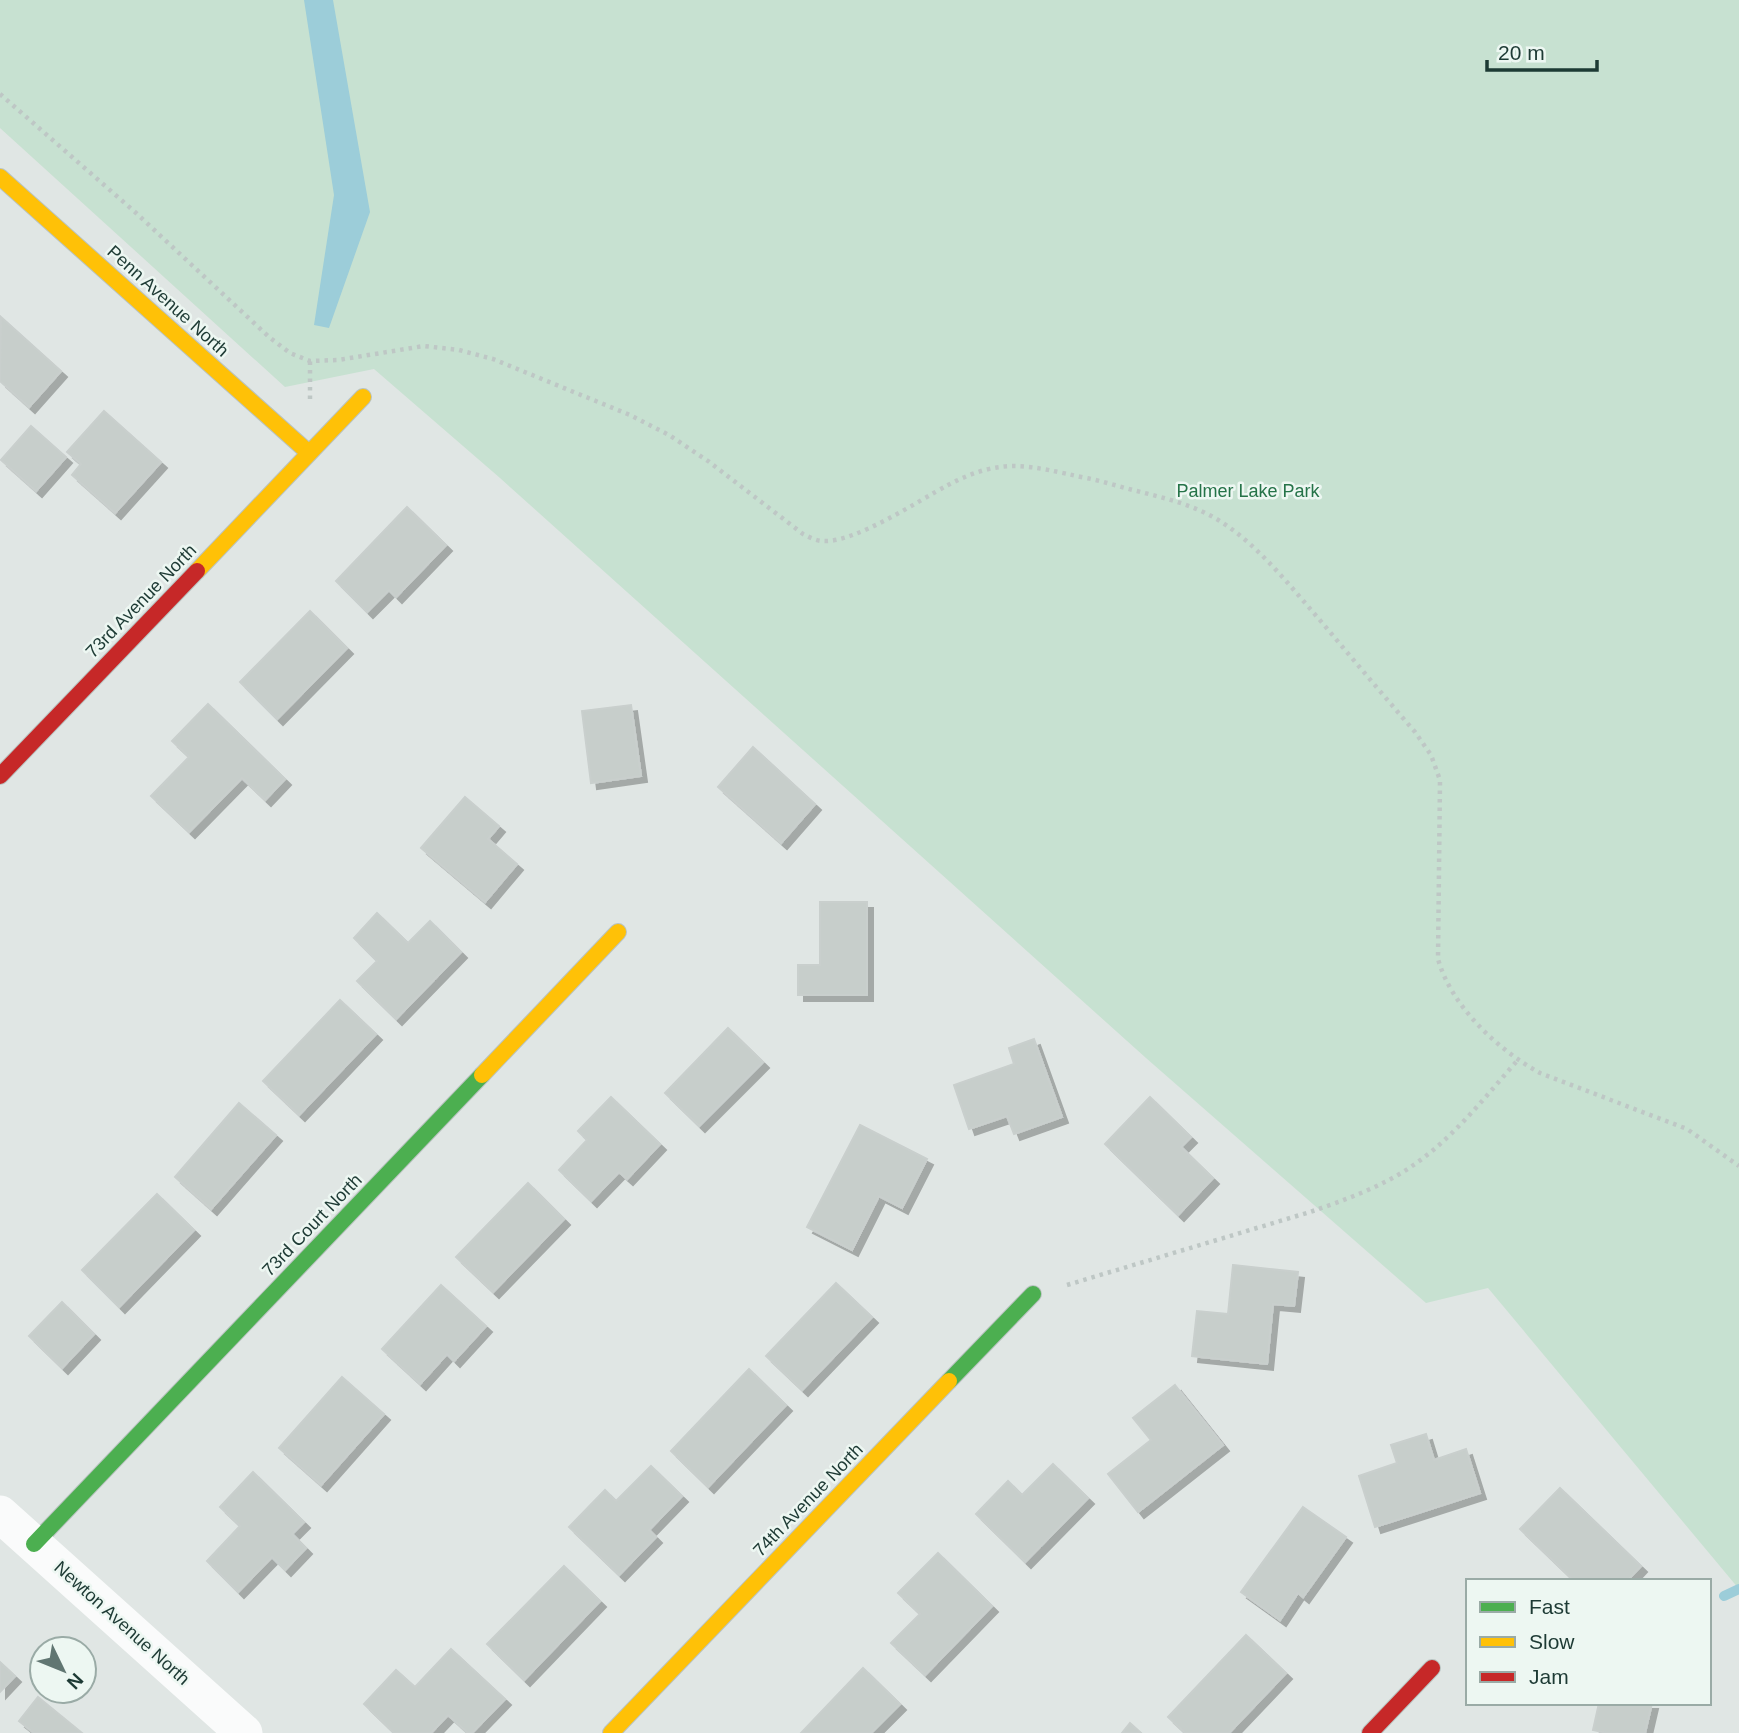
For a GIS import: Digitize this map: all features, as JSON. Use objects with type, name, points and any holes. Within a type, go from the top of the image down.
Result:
[{"type":"street","name":"Penn Avenue North","points":[[0,177],[309,453]]},
{"type":"street","name":"73rd Avenue North","points":[[0,776],[363,397]]},
{"type":"street","name":"73rd Court North","points":[[34,1545],[618,932]]},
{"type":"street","name":"74th Avenue North","points":[[611,1733],[1033,1294]]},
{"type":"street","name":"Newton Avenue North","points":[[0,1514],[244,1733]]},
{"type":"street","points":[[1370,1733],[1432,1668]]},
{"type":"path","points":[[0,94],[290,353],[310,361],[338,360],[424,346],[459,350],[493,359],[629,415],[669,435],[709,461],[803,534],[821,542],[855,533],[888,519],[976,472],[1002,466],[1036,466],[1161,496],[1187,505],[1224,524],[1255,549],[1284,579],[1415,732],[1431,755],[1440,780],[1438,959],[1443,979],[1470,1014],[1499,1047],[1517,1061],[1540,1073],[1687,1129],[1739,1166]]},
{"type":"path","points":[[1033,1294],[1097,1278],[1201,1243],[1310,1212],[1408,1169],[1451,1135],[1517,1061]]},
{"type":"green space","name":"Palmer Lake Park","points":[[0,0],[1739,0],[1739,1589],[1488,1288],[1426,1303],[1146,1058],[500,478],[374,369],[285,387],[0,128]]},
{"type":"water","points":[[304,0],[333,0],[370,212],[329,328],[314,325],[334,195]]},
{"type":"building","points":[[1,317],[61,371],[29,407],[0,381]]},
{"type":"building","points":[[104,411],[161,462],[115,513],[72,475],[81,464],[67,452]]},
{"type":"building","points":[[31,426],[66,457],[36,491],[1,460]]},
{"type":"building","points":[[407,507],[446,545],[396,597],[389,590],[367,612],[336,581]]},
{"type":"building","points":[[310,611],[347,648],[277,719],[240,682]]},
{"type":"building","points":[[208,704],[285,779],[265,800],[242,778],[189,832],[151,796],[189,757],[172,741]]},
{"type":"building","points":[[631,705],[641,776],[591,783],[582,711]]},
{"type":"building","points":[[753,747],[815,804],[781,843],[718,787]]},
{"type":"building","points":[[465,797],[499,826],[488,839],[517,864],[485,902],[421,848]]},
{"type":"building","points":[[820,902],[867,902],[867,995],[798,995],[798,965],[820,965]]},
{"type":"building","points":[[377,913],[408,943],[430,921],[461,952],[396,1019],[357,981],[377,961],[354,938]]},
{"type":"building","points":[[340,1000],[376,1034],[299,1115],[263,1081]]},
{"type":"building","points":[[728,1028],[763,1062],[699,1126],[665,1093]]},
{"type":"building","points":[[1034,1039],[1062,1117],[1014,1134],[1007,1116],[969,1129],[954,1085],[1014,1064],[1009,1048]]},
{"type":"building","points":[[611,1097],[660,1144],[627,1179],[619,1172],[591,1201],[559,1170],[587,1140],[578,1131]]},
{"type":"building","points":[[1150,1097],[1191,1137],[1181,1147],[1213,1178],[1178,1215],[1105,1144]]},
{"type":"building","points":[[239,1103],[276,1135],[211,1209],[175,1177]]},
{"type":"building","points":[[860,1125],[927,1159],[902,1208],[879,1196],[852,1250],[807,1227]]},
{"type":"building","points":[[528,1183],[564,1219],[493,1292],[456,1257]]},
{"type":"building","points":[[157,1194],[194,1230],[119,1307],[82,1270]]},
{"type":"building","points":[[1233,1265],[1298,1272],[1294,1306],[1273,1304],[1267,1364],[1192,1356],[1197,1311],[1228,1314]]},
{"type":"building","points":[[836,1283],[872,1317],[802,1390],[766,1356]]},
{"type":"building","points":[[441,1285],[486,1326],[454,1361],[447,1354],[420,1384],[382,1349]]},
{"type":"building","points":[[62,1302],[94,1334],[62,1368],[29,1336]]},
{"type":"building","points":[[749,1369],[786,1405],[708,1487],[671,1451]]},
{"type":"building","points":[[342,1377],[384,1414],[321,1485],[279,1448]]},
{"type":"building","points":[[1175,1385],[1223,1445],[1138,1512],[1108,1474],[1151,1440],[1133,1418]]},
{"type":"building","points":[[1426,1434],[1434,1460],[1466,1449],[1480,1493],[1375,1527],[1359,1476],[1397,1463],[1391,1445]]},
{"type":"building","points":[[1053,1464],[1088,1498],[1025,1562],[976,1514],[1008,1481],[1022,1495]]},
{"type":"building","points":[[651,1466],[682,1496],[649,1530],[656,1537],[619,1575],[569,1527],[605,1490],[616,1501]]},
{"type":"building","points":[[253,1472],[304,1522],[292,1534],[306,1548],[285,1570],[272,1557],[238,1592],[207,1561],[240,1526],[220,1507]]},
{"type":"building","points":[[1560,1488],[1641,1566],[1629,1579],[1572,1579],[1520,1529]]},
{"type":"building","points":[[1303,1507],[1346,1537],[1303,1597],[1298,1593],[1280,1620],[1241,1592]]},
{"type":"building","points":[[938,1553],[992,1606],[925,1675],[891,1643],[920,1614],[898,1593]]},
{"type":"building","points":[[564,1566],[600,1601],[524,1680],[487,1644]]},
{"type":"building","points":[[1246,1635],[1286,1673],[1229,1733],[1185,1733],[1168,1717]]},
{"type":"building","points":[[451,1649],[505,1699],[472,1733],[468,1733],[448,1715],[431,1733],[394,1733],[364,1704],[396,1670],[415,1687]]},
{"type":"building","points":[[0,1662],[15,1676],[0,1692]]},
{"type":"building","points":[[863,1668],[900,1704],[871,1733],[801,1733]]},
{"type":"building","points":[[32,1705],[48,1705],[82,1733],[34,1733],[19,1721]]},
{"type":"building","points":[[1599,1705],[1652,1705],[1645,1733],[1607,1733],[1593,1730]]},
{"type":"building","points":[[1130,1723],[1141,1733],[1122,1733]]},
{"type":"waterway","points":[[1724,1596],[1739,1589]]},
{"type":"traffic: fast","points":[[34,1544],[482,1075]]},
{"type":"traffic: fast","points":[[949,1381],[1033,1294]]},
{"type":"traffic: slow","points":[[0,177],[309,453]]},
{"type":"traffic: slow","points":[[197,571],[363,397]]},
{"type":"traffic: slow","points":[[482,1075],[618,932]]},
{"type":"traffic: slow","points":[[611,1733],[949,1381]]},
{"type":"traffic: jam","points":[[0,776],[197,571]]},
{"type":"traffic: jam","points":[[1370,1733],[1432,1668]]}]
